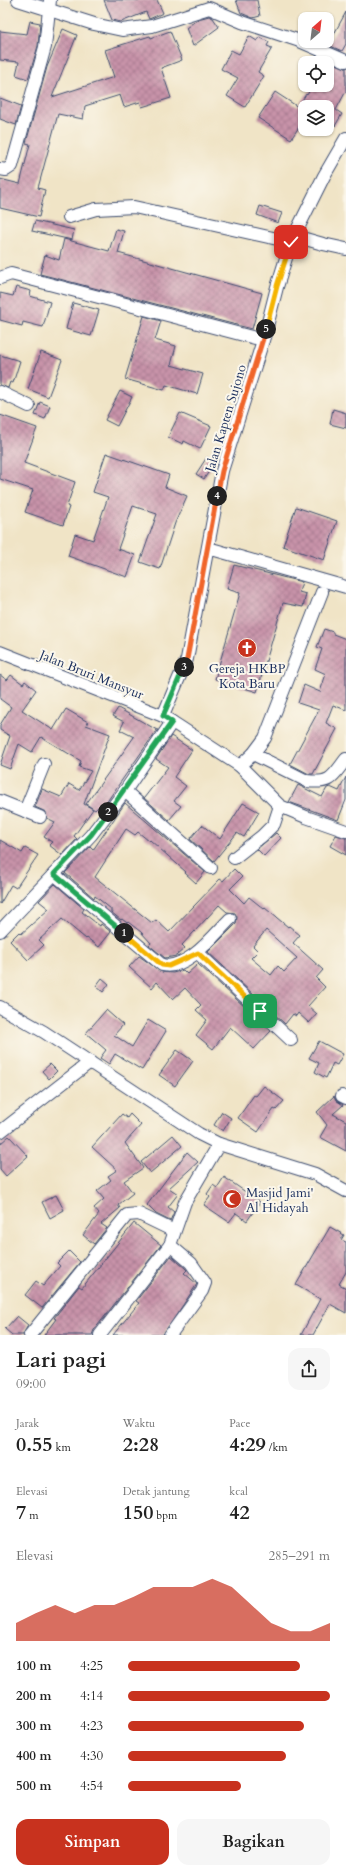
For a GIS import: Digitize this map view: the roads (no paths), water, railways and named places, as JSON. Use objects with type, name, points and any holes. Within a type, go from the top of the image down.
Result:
[{"type":"street","points":[[18,0],[50,6],[94,24],[122,30],[152,26],[209,8],[242,22],[296,40],[346,61]]},
{"type":"street","points":[[0,169],[6,170],[12,166],[45,47],[50,6]]},
{"type":"street","name":"Jalan Kapten Sujono","points":[[0,931],[91,835],[125,791],[168,719],[187,659],[222,471],[263,340],[277,286],[293,239],[324,176],[346,138]]},
{"type":"street","points":[[69,217],[96,209],[134,207],[346,249]]},
{"type":"street","points":[[0,278],[11,274],[263,340]]},
{"type":"street","points":[[0,392],[29,406]]},
{"type":"street","points":[[208,548],[346,587]]},
{"type":"street","points":[[240,766],[253,754],[265,738],[322,592]]},
{"type":"street","name":"Jalan Bruri Mansyur","points":[[2,655],[168,719],[240,766],[280,806]]},
{"type":"street","points":[[253,754],[306,781],[316,782],[324,782],[330,779],[346,759]]},
{"type":"street","points":[[25,811],[44,764]]},
{"type":"street","points":[[125,791],[211,868]]},
{"type":"street","points":[[0,801],[40,817]]},
{"type":"street","points":[[234,858],[262,836],[274,824],[280,806],[346,831]]},
{"type":"street","points":[[54,874],[162,965],[169,966],[198,953],[230,919]]},
{"type":"street","points":[[198,953],[290,1040]]},
{"type":"street","points":[[0,1007],[44,1032],[199,1134],[219,1144],[315,1174],[346,1191]]},
{"type":"street","points":[[0,1132],[90,1062]]},
{"type":"street","points":[[100,1335],[170,1245],[185,1202],[219,1144]]},
{"type":"street","points":[[30,1335],[127,1216],[138,1214],[174,1231]]},
{"type":"street","points":[[170,1245],[191,1263],[205,1283],[202,1291],[170,1335]]},
{"type":"place","name":"Gereja HKBP Kota Baru","points":[[247,648]]},
{"type":"place","name":"Masjid Jami' Al Hidayah","points":[[232,1199]]}]
